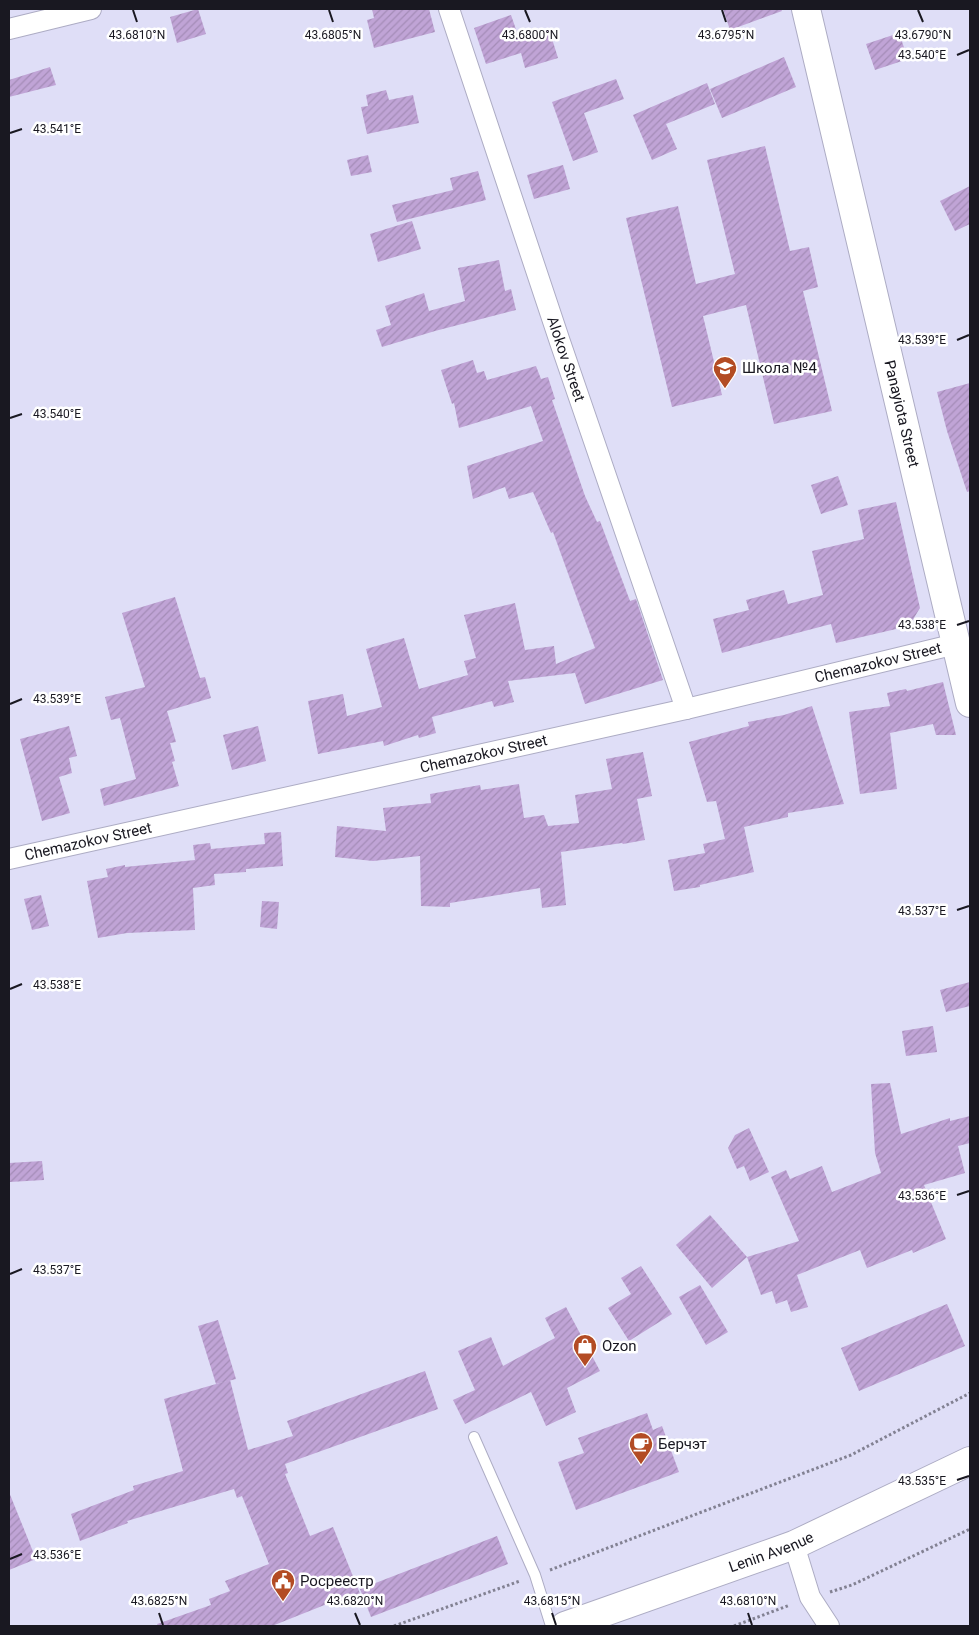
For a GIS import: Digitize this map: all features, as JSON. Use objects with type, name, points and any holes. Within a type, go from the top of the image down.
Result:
[{"type":"street","points":[[9,29],[91,9]]},
{"type":"street","name":"Alokov Street","points":[[449,9],[566,361],[686,708]]},
{"type":"street","name":"Panayiota Street","points":[[806,9],[970,703]]},
{"type":"street","name":"Chemazokov Street","points":[[9,858],[686,708],[956,644]]},
{"type":"street","name":"Lenin Avenue","points":[[565,1626],[794,1545],[970,1461]]},
{"type":"street","points":[[794,1545],[810,1597],[828,1626]]},
{"type":"lane","points":[[474,1437],[535,1575],[551,1626]]},
{"type":"path","points":[[394,1626],[535,1575],[851,1455],[970,1393]]},
{"type":"path","points":[[734,1626],[810,1597],[852,1585],[970,1529]]},
{"type":"building","points":[[198,9],[206,34],[177,43],[170,17]]},
{"type":"building","points":[[372,9],[429,9],[435,32],[374,48],[367,20],[374,18]]},
{"type":"building","points":[[723,9],[781,9],[782,11],[730,30]]},
{"type":"building","points":[[511,15],[519,38],[549,29],[558,58],[525,68],[521,53],[486,64],[474,28]]},
{"type":"building","points":[[899,33],[908,59],[875,70],[866,44]]},
{"type":"building","points":[[784,57],[796,87],[722,118],[710,89]]},
{"type":"building","points":[[50,67],[56,85],[9,97],[9,80]]},
{"type":"building","points":[[616,79],[624,99],[584,113],[598,152],[573,161],[552,102]]},
{"type":"building","points":[[707,83],[715,104],[666,124],[677,149],[652,160],[633,115]]},
{"type":"building","points":[[386,90],[389,100],[413,95],[419,123],[367,134],[361,107],[368,106],[366,95]]},
{"type":"building","points":[[765,146],[790,251],[809,247],[818,287],[803,291],[832,411],[774,424],[746,305],[703,316],[722,395],[672,407],[626,218],[678,206],[696,284],[735,274],[707,160]]},
{"type":"building","points":[[368,155],[372,172],[351,176],[347,160]]},
{"type":"building","points":[[563,165],[570,189],[534,199],[527,175]]},
{"type":"building","points":[[478,171],[486,200],[397,222],[392,205],[453,190],[450,178]]},
{"type":"building","points":[[970,186],[970,224],[955,231],[940,201]]},
{"type":"building","points":[[412,221],[421,249],[378,262],[370,234]]},
{"type":"building","points":[[499,260],[505,291],[511,289],[516,310],[382,347],[376,330],[391,325],[385,306],[424,293],[429,311],[465,301],[458,268]]},
{"type":"building","points":[[473,360],[477,373],[484,371],[487,380],[536,366],[541,379],[548,377],[555,399],[552,400],[585,496],[597,522],[600,521],[630,601],[636,599],[663,680],[585,704],[575,673],[508,681],[514,702],[494,707],[492,701],[432,717],[436,733],[419,738],[418,735],[384,746],[383,741],[318,754],[308,701],[343,694],[347,716],[382,707],[366,649],[404,638],[419,689],[468,675],[464,661],[476,658],[464,615],[515,603],[525,650],[554,646],[556,664],[595,648],[553,532],[551,533],[533,492],[509,499],[505,487],[473,499],[467,466],[543,441],[531,406],[459,428],[454,403],[452,404],[441,370]]},
{"type":"building","points":[[970,383],[970,491],[967,492],[947,431],[937,392]]},
{"type":"building","points":[[838,476],[848,505],[821,514],[811,485]]},
{"type":"building","points":[[896,502],[920,608],[909,626],[836,643],[831,624],[722,653],[713,619],[749,610],[746,600],[784,590],[788,604],[823,595],[812,551],[864,539],[858,510]]},
{"type":"building","points":[[175,597],[200,678],[205,677],[211,698],[167,711],[176,742],[170,743],[175,761],[172,762],[179,786],[104,806],[100,789],[136,779],[120,718],[111,720],[105,697],[145,687],[122,613]]},
{"type":"building","points":[[943,682],[956,735],[936,735],[933,724],[890,733],[897,789],[860,794],[849,712],[890,706],[887,693],[906,689],[907,691]]},
{"type":"building","points":[[812,706],[844,804],[788,813],[788,817],[744,827],[754,872],[700,885],[700,887],[674,891],[668,860],[705,853],[703,844],[725,839],[716,801],[707,802],[689,742],[749,726],[748,722],[784,715]]},
{"type":"building","points":[[69,726],[77,756],[69,758],[72,773],[59,777],[70,813],[42,821],[20,739]]},
{"type":"building","points":[[258,726],[266,761],[232,770],[223,735]]},
{"type":"building","points":[[643,752],[652,796],[637,799],[645,840],[561,852],[566,905],[542,908],[540,888],[450,903],[450,907],[421,906],[420,856],[373,861],[335,857],[337,826],[386,831],[383,808],[431,803],[430,794],[480,785],[481,790],[519,784],[524,818],[544,815],[548,826],[579,823],[575,795],[612,789],[606,759]]},
{"type":"building","points":[[281,832],[283,866],[246,869],[246,872],[214,874],[215,885],[193,888],[195,930],[127,933],[98,938],[87,881],[108,877],[106,869],[125,865],[125,867],[195,860],[193,845],[210,843],[211,849],[265,844],[264,833]]},
{"type":"building","points":[[41,895],[49,926],[32,930],[24,899]]},
{"type":"building","points":[[262,901],[279,902],[277,929],[260,927]]},
{"type":"building","points":[[970,982],[970,1006],[946,1012],[940,990]]},
{"type":"building","points":[[933,1026],[937,1052],[906,1056],[902,1031]]},
{"type":"building","points":[[890,1083],[901,1134],[950,1118],[950,1121],[970,1116],[970,1143],[958,1146],[965,1173],[924,1185],[946,1239],[913,1253],[912,1250],[867,1268],[860,1250],[797,1275],[808,1307],[791,1312],[787,1300],[776,1304],[772,1291],[761,1295],[747,1257],[799,1241],[771,1177],[786,1170],[790,1179],[822,1166],[832,1192],[881,1173],[875,1153],[871,1084]]},
{"type":"building","points":[[749,1128],[769,1172],[750,1181],[744,1166],[737,1169],[728,1148],[735,1135]]},
{"type":"building","points":[[42,1161],[44,1180],[10,1182],[9,1163]]},
{"type":"building","points":[[710,1215],[747,1257],[712,1288],[676,1245]]},
{"type":"building","points":[[641,1266],[672,1314],[629,1341],[608,1308],[631,1294],[621,1278]]},
{"type":"building","points":[[700,1285],[728,1332],[706,1345],[679,1297]]},
{"type":"building","points":[[947,1304],[965,1346],[859,1391],[841,1348]]},
{"type":"building","points":[[566,1307],[600,1371],[567,1388],[576,1412],[546,1426],[531,1392],[465,1424],[453,1400],[475,1390],[458,1351],[491,1337],[503,1366],[555,1338],[545,1318]]},
{"type":"building","points":[[218,1320],[236,1379],[216,1384],[198,1326]]},
{"type":"building","points":[[425,1371],[438,1409],[285,1464],[288,1473],[285,1474],[310,1536],[333,1527],[361,1596],[334,1607],[332,1602],[272,1626],[158,1626],[157,1624],[211,1605],[209,1599],[230,1591],[225,1581],[269,1564],[242,1496],[237,1498],[234,1489],[127,1521],[128,1523],[80,1541],[71,1514],[134,1490],[133,1486],[183,1471],[164,1399],[230,1380],[248,1450],[293,1436],[287,1421]]},
{"type":"building","points":[[647,1413],[653,1430],[662,1426],[679,1472],[576,1510],[558,1462],[584,1453],[578,1438]]},
{"type":"building","points":[[9,1492],[36,1559],[9,1570]]},
{"type":"building","points":[[497,1536],[508,1564],[371,1617],[360,1589]]},
{"type":"place","name":"Школа №4","points":[[725,389]]},
{"type":"place","name":"Ozon","points":[[585,1367]]},
{"type":"place","name":"Берчэт","points":[[641,1465]]},
{"type":"place","name":"Росреестр","points":[[283,1602]]}]
